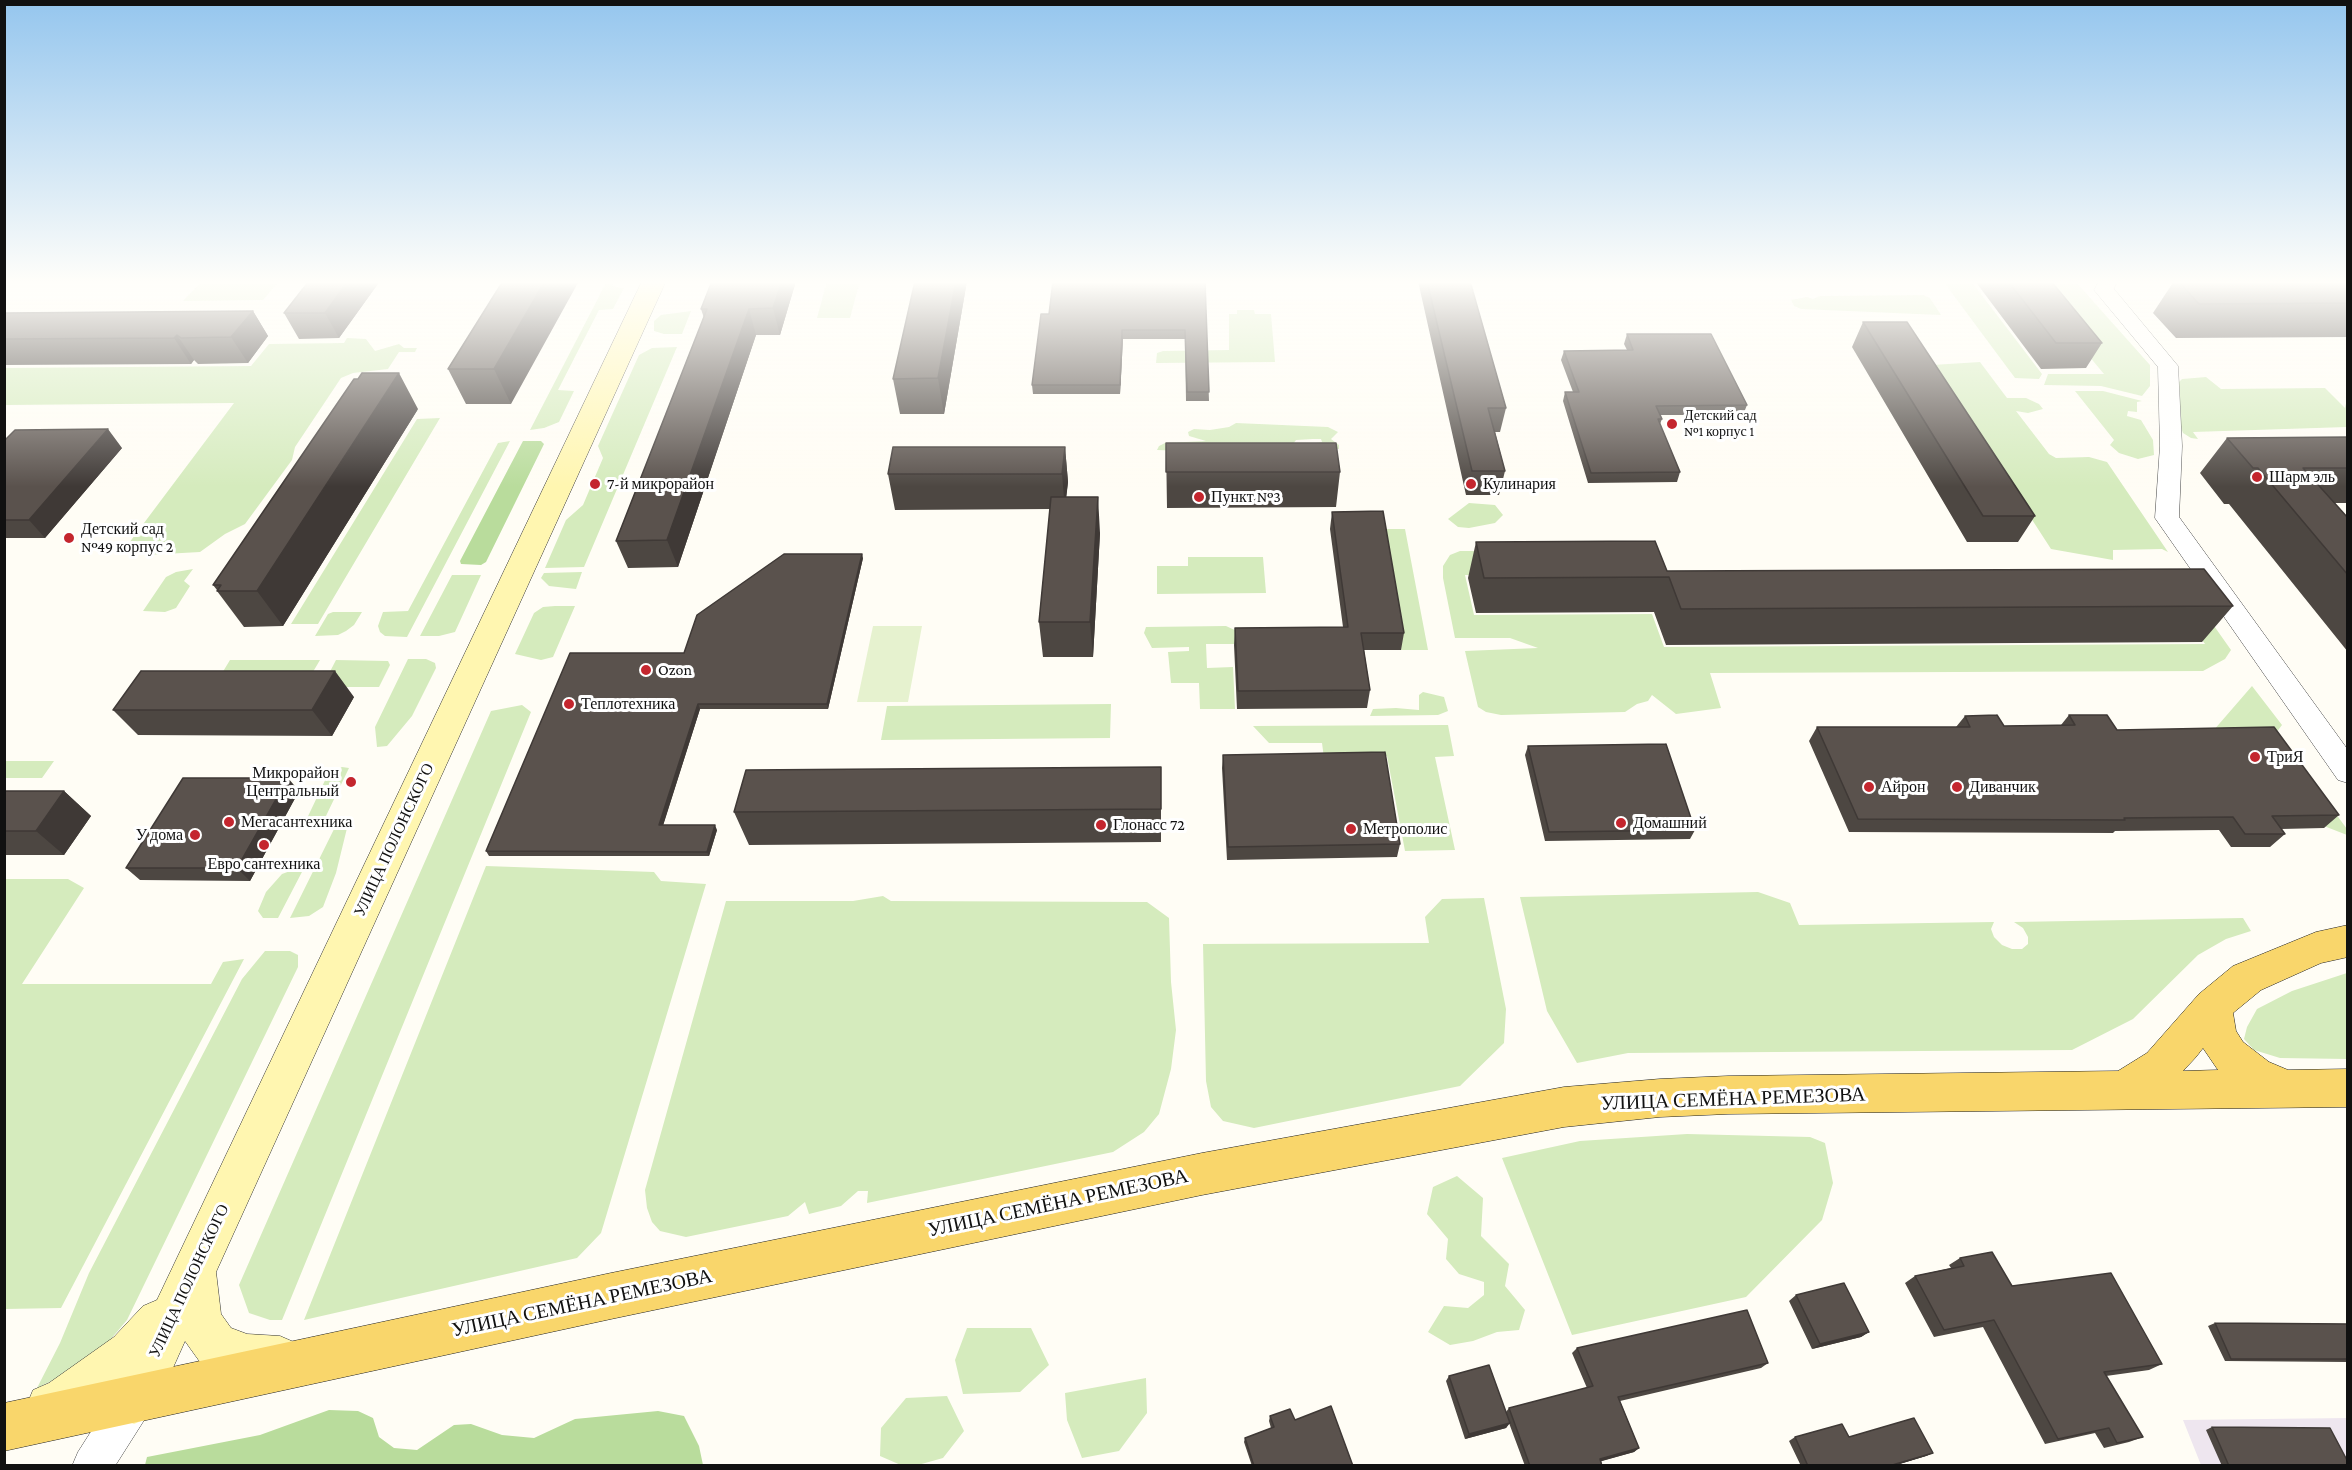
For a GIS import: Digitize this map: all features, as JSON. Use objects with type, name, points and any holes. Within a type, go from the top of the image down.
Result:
[{"type":"main road","name":"УЛИЦА ПОЛОНСКОГО","points":[[134,1400],[622,350]]},
{"type":"main road","points":[[2125,1090],[2161,1066],[2213,1006],[2247,978],[2316,948],[2348,940]]},
{"type":"main road","points":[[2213,1006],[2216,1032],[2229,1055],[2255,1076],[2289,1088]]},
{"type":"main road","name":"УЛИЦА СЕМЁНА РЕМЕЗОВА","points":[[4,1427],[611,1296],[1179,1178],[1564,1107],[1660,1098],[1728,1095],[2348,1088]]},
{"type":"main road","points":[[195,1271],[199,1322],[216,1346],[248,1357],[321,1360]]},
{"type":"main road","points":[[4,1427],[66,1400],[130,1353],[160,1321],[195,1271]]},
{"type":"street","points":[[2154,350],[2168,366],[2171,446],[2167,518],[2348,772]]},
{"type":"street","points":[[92,1466],[134,1400]]},
{"type":"shaded area","points":[[2347,1418],[2347,1465],[2201,1465],[2183,1420]]},
{"type":"green space","points":[[264,350],[416,350],[415,352],[399,352],[388,369],[353,373],[341,378],[295,447],[292,460],[245,524],[225,534],[200,552],[146,555],[123,551],[234,403],[5,405],[5,368],[251,366]]},
{"type":"green space","points":[[572,350],[579,350],[558,390],[574,391],[559,422],[530,430]]},
{"type":"green space","points":[[649,350],[676,350],[584,567],[545,568],[566,520],[583,505],[603,458],[598,446],[639,355]]},
{"type":"green space","points":[[1274,350],[1275,362],[1156,363],[1157,353],[1163,351]]},
{"type":"green space","points":[[1994,350],[2023,350],[2042,374],[2039,379],[2015,378]]},
{"type":"green space","points":[[2084,350],[2136,350],[2150,365],[2150,386],[2142,396],[2101,386],[2044,385],[2048,374],[2104,374]]},
{"type":"green space","points":[[1980,362],[2007,398],[2026,398],[2039,404],[2043,409],[2028,413],[2016,411],[2049,454],[2056,458],[2089,457],[2107,462],[2168,552],[2162,549],[2113,550],[2113,560],[2051,549],[1932,365]]},
{"type":"green space","points":[[2206,377],[2221,389],[2325,388],[2345,408],[2347,399],[2347,427],[2193,432],[2198,439],[2191,438],[2183,433],[2180,425],[2179,382],[2182,379]]},
{"type":"green space","points":[[2075,391],[2103,391],[2142,401],[2137,402],[2137,412],[2128,411],[2127,416],[2141,420],[2153,440],[2154,455],[2138,459],[2119,453],[2110,445],[2114,440]]},
{"type":"green space","points":[[440,418],[318,624],[291,624],[417,419]]},
{"type":"green space","points":[[1236,423],[1328,427],[1338,432],[1331,439],[1339,445],[1339,449],[1316,443],[1322,442],[1321,439],[1313,439],[1296,440],[1293,444],[1185,451],[1157,450],[1165,443],[1206,441],[1189,436],[1188,432],[1194,429],[1210,430],[1229,427]]},
{"type":"green space","points":[[510,441],[407,637],[385,636],[380,632],[378,626],[383,612],[408,611],[498,443]]},
{"type":"green space","points":[[523,441],[541,441],[544,444],[486,562],[481,565],[461,564],[460,561]]},
{"type":"green space","points":[[1469,503],[1495,505],[1503,515],[1495,523],[1469,528],[1458,527],[1448,519]]},
{"type":"green space","points":[[1380,529],[1405,529],[1428,650],[1401,650]]},
{"type":"green space","points":[[1460,551],[1501,551],[1507,575],[1465,575],[1474,615],[1652,614],[1664,647],[2205,644],[2174,601],[2193,596],[2231,650],[2225,659],[2203,671],[1710,673],[1721,708],[1676,714],[1652,695],[1648,701],[1637,704],[1625,712],[1501,715],[1486,712],[1478,707],[1465,651],[1538,648],[1510,638],[1455,638],[1443,578],[1443,566],[1450,555]]},
{"type":"green space","points":[[1188,557],[1263,557],[1266,593],[1157,594],[1157,566],[1188,566]]},
{"type":"green space","points":[[193,569],[184,581],[190,586],[176,608],[165,612],[143,611],[166,577],[176,572]]},
{"type":"green space","points":[[582,572],[576,589],[549,586],[541,578],[544,573]]},
{"type":"green space","points":[[452,575],[481,575],[455,632],[439,636],[420,636]]},
{"type":"green space","points":[[575,606],[553,657],[541,660],[515,654],[534,613],[543,607]]},
{"type":"green space","points":[[362,612],[354,625],[346,631],[338,635],[315,636],[328,614]]},
{"type":"green space","points":[[873,626],[922,626],[908,702],[857,702]]},
{"type":"green space","points":[[1226,626],[1239,632],[1239,644],[1206,644],[1207,668],[1233,667],[1235,709],[1200,709],[1199,683],[1171,683],[1168,652],[1189,651],[1189,647],[1152,648],[1144,633],[1146,627]]},
{"type":"green space","points":[[408,659],[426,659],[435,663],[436,668],[412,716],[387,746],[377,747],[375,727]]},
{"type":"green space","points":[[230,660],[320,660],[304,687],[213,688]]},
{"type":"green space","points":[[336,660],[388,661],[390,665],[379,687],[322,687]]},
{"type":"green space","points":[[2252,686],[2282,725],[2276,733],[2347,829],[2347,835],[2324,826],[2213,731]]},
{"type":"green space","points":[[1423,692],[1444,697],[1448,711],[1438,715],[1370,716],[1373,709],[1419,710],[1419,695]]},
{"type":"green space","points":[[1111,704],[1110,738],[881,740],[887,706]]},
{"type":"green space","points":[[522,705],[531,712],[282,1320],[270,1320],[249,1313],[239,1285],[491,711]]},
{"type":"green space","points":[[1448,725],[1454,756],[1435,757],[1455,850],[1405,851],[1387,756],[1324,758],[1322,743],[1269,743],[1253,726]]},
{"type":"green space","points":[[4,761],[54,761],[42,778],[5,778]]},
{"type":"green space","points":[[342,767],[349,768],[325,818],[302,829],[328,774]]},
{"type":"green space","points":[[339,819],[349,820],[336,873],[323,907],[309,916],[290,918]]},
{"type":"green space","points":[[486,866],[654,872],[661,881],[706,884],[601,1233],[577,1258],[304,1320]]},
{"type":"green space","points":[[293,870],[303,870],[278,918],[263,918],[258,911],[266,892],[282,874]]},
{"type":"green space","points":[[4,879],[68,879],[84,888],[22,984],[211,984],[223,962],[244,959],[61,1308],[5,1309]]},
{"type":"green space","points":[[1758,892],[1790,903],[1799,925],[1994,922],[1991,929],[1994,937],[2002,945],[2012,949],[2022,949],[2028,944],[2028,937],[2023,928],[2014,922],[2243,918],[2251,931],[2226,939],[2198,955],[2133,1019],[2072,1050],[1628,1053],[1577,1063],[1547,1011],[1520,897]]},
{"type":"green space","points":[[883,896],[891,901],[1147,902],[1169,918],[1171,982],[1176,1030],[1171,1069],[1159,1114],[1144,1132],[1113,1152],[867,1203],[868,1191],[858,1191],[841,1206],[809,1214],[805,1202],[788,1216],[686,1237],[660,1231],[652,1222],[647,1208],[645,1190],[726,901],[853,901]]},
{"type":"green space","points":[[1484,898],[1506,1009],[1504,1043],[1460,1086],[1254,1128],[1223,1121],[1211,1107],[1206,1081],[1203,944],[1429,943],[1425,917],[1442,899]]},
{"type":"green space","points":[[265,951],[290,951],[298,955],[298,967],[127,1320],[105,1346],[74,1370],[37,1388],[60,1343],[89,1273],[242,979]]},
{"type":"green space","points":[[2347,973],[2347,1059],[2280,1058],[2254,1050],[2244,1039],[2247,1027],[2257,1009],[2292,991]]},
{"type":"green space","points":[[1687,1134],[1810,1137],[1825,1143],[1833,1183],[1822,1220],[1746,1297],[1572,1335],[1502,1158],[1580,1141]]},
{"type":"green space","points":[[1457,1176],[1483,1198],[1481,1236],[1509,1264],[1505,1286],[1525,1310],[1519,1330],[1497,1332],[1473,1341],[1450,1345],[1428,1332],[1444,1306],[1468,1308],[1484,1295],[1484,1282],[1459,1274],[1446,1259],[1448,1239],[1427,1214],[1433,1187]]},
{"type":"green space","points":[[967,1328],[1031,1328],[1049,1365],[1020,1392],[963,1394],[955,1360]]},
{"type":"green space","points":[[1146,1378],[1147,1413],[1119,1451],[1082,1458],[1067,1420],[1065,1393]]},
{"type":"green space","points":[[947,1396],[964,1431],[943,1458],[918,1465],[903,1466],[880,1456],[881,1428],[906,1398]]},
{"type":"green space","points":[[329,1410],[358,1411],[373,1418],[379,1437],[394,1448],[417,1450],[454,1425],[471,1424],[502,1435],[534,1438],[575,1419],[658,1411],[684,1416],[699,1446],[703,1465],[145,1465],[147,1457],[260,1435]]},
{"type":"building","points":[[460,350],[505,350],[494,369],[448,369]]},
{"type":"building","points":[[691,350],[735,350],[667,540],[616,541]]},
{"type":"building","points":[[900,350],[943,350],[938,378],[893,379]]},
{"type":"building","points":[[1036,350],[1121,350],[1120,385],[1032,385]]},
{"type":"building","points":[[1186,350],[1207,350],[1209,392],[1187,392]]},
{"type":"building","points":[[1443,350],[1489,350],[1506,408],[1488,408],[1505,471],[1472,471]]},
{"type":"building","points":[[1719,350],[1747,405],[1656,406],[1662,419],[1658,419],[1680,472],[1591,473],[1565,392],[1579,392],[1564,351]]},
{"type":"building","points":[[1880,350],[1925,350],[2035,516],[1983,516]]},
{"type":"building","points":[[362,373],[399,373],[257,591],[217,591],[221,585],[213,585],[354,379],[358,379]]},
{"type":"building","points":[[108,429],[29,520],[4,520],[4,441],[15,430]]},
{"type":"building","points":[[2348,437],[2348,468],[2303,468],[2348,518],[2348,575],[2258,468],[2253,468],[2227,438]]},
{"type":"building","points":[[1166,443],[1336,443],[1340,472],[1166,472]]},
{"type":"building","points":[[893,447],[1065,447],[1062,474],[888,474]]},
{"type":"building","points":[[1051,497],[1098,497],[1090,622],[1039,622]]},
{"type":"building","points":[[1383,511],[1404,633],[1361,633],[1370,690],[1238,691],[1235,628],[1348,627],[1332,512]]},
{"type":"building","points":[[1655,541],[1667,571],[2204,569],[2233,606],[1681,609],[1669,577],[1484,578],[1476,542]]},
{"type":"building","points":[[784,554],[862,554],[827,704],[698,704],[659,825],[715,825],[707,852],[486,851],[570,653],[684,653],[697,615]]},
{"type":"building","points":[[141,671],[335,671],[312,710],[113,710]]},
{"type":"building","points":[[1997,715],[2004,726],[2075,725],[2069,715],[2107,715],[2117,730],[2274,727],[2339,815],[2272,816],[2285,834],[2245,834],[2233,817],[2124,818],[2125,820],[1858,819],[1817,727],[1970,727],[1965,716]]},
{"type":"building","points":[[1666,744],[1695,830],[1549,832],[1528,746]]},
{"type":"building","points":[[1385,752],[1400,844],[1228,847],[1223,755]]},
{"type":"building","points":[[1161,767],[1161,809],[734,812],[746,770]]},
{"type":"building","name":"Мегасантехника","points":[[183,778],[288,778],[237,868],[126,868]]},
{"type":"building","points":[[4,791],[64,791],[36,831],[4,831]]},
{"type":"building","points":[[1992,1252],[2012,1286],[2111,1273],[2162,1364],[2104,1372],[2143,1437],[2117,1443],[2109,1428],[2058,1439],[1994,1320],[1944,1330],[1915,1276],[1964,1266],[1960,1258]]},
{"type":"building","points":[[1844,1283],[1869,1332],[1820,1344],[1796,1295]]},
{"type":"building","points":[[1747,1310],[1768,1363],[1618,1397],[1639,1448],[1600,1459],[1602,1466],[1530,1466],[1509,1408],[1593,1386],[1577,1348]]},
{"type":"building","points":[[2215,1323],[2348,1324],[2348,1359],[2231,1359]]},
{"type":"building","points":[[1489,1365],[1510,1423],[1469,1434],[1449,1376]]},
{"type":"building","points":[[1331,1406],[1353,1466],[1254,1466],[1245,1438],[1274,1427],[1270,1416],[1290,1409],[1295,1420]]},
{"type":"building","points":[[1914,1418],[1933,1453],[1889,1466],[1808,1466],[1795,1437],[1842,1424],[1849,1437]]},
{"type":"building","points":[[2212,1427],[2330,1428],[2348,1466],[2229,1466]]},
{"type":"place","name":"Детский сад №1 корпус 1","points":[[1672,424]]},
{"type":"place","name":"Шарм эль","points":[[2257,477]]},
{"type":"place","name":"7-й микрорайон","points":[[595,484]]},
{"type":"place","name":"Кулинария","points":[[1471,484]]},
{"type":"place","name":"Пункт №3","points":[[1199,497]]},
{"type":"place","name":"Детский сад №49 корпус 2","points":[[69,538]]},
{"type":"place","name":"Ozon","points":[[646,670]]},
{"type":"place","name":"Теплотехника","points":[[569,704]]},
{"type":"place","name":"ТриЯ","points":[[2255,757]]},
{"type":"place","name":"Микрорайон Центральный","points":[[351,782]]},
{"type":"place","name":"Айрон","points":[[1869,787]]},
{"type":"place","name":"Диванчик","points":[[1957,787]]},
{"type":"place","name":"Мегасантехника","points":[[229,822]]},
{"type":"place","name":"Домашний","points":[[1621,823]]},
{"type":"place","name":"Глонасс 72","points":[[1101,825]]},
{"type":"place","name":"Метрополис","points":[[1351,829]]},
{"type":"place","name":"У дома","points":[[195,835]]},
{"type":"place","name":"Евро сантехника","points":[[264,845]]}]
